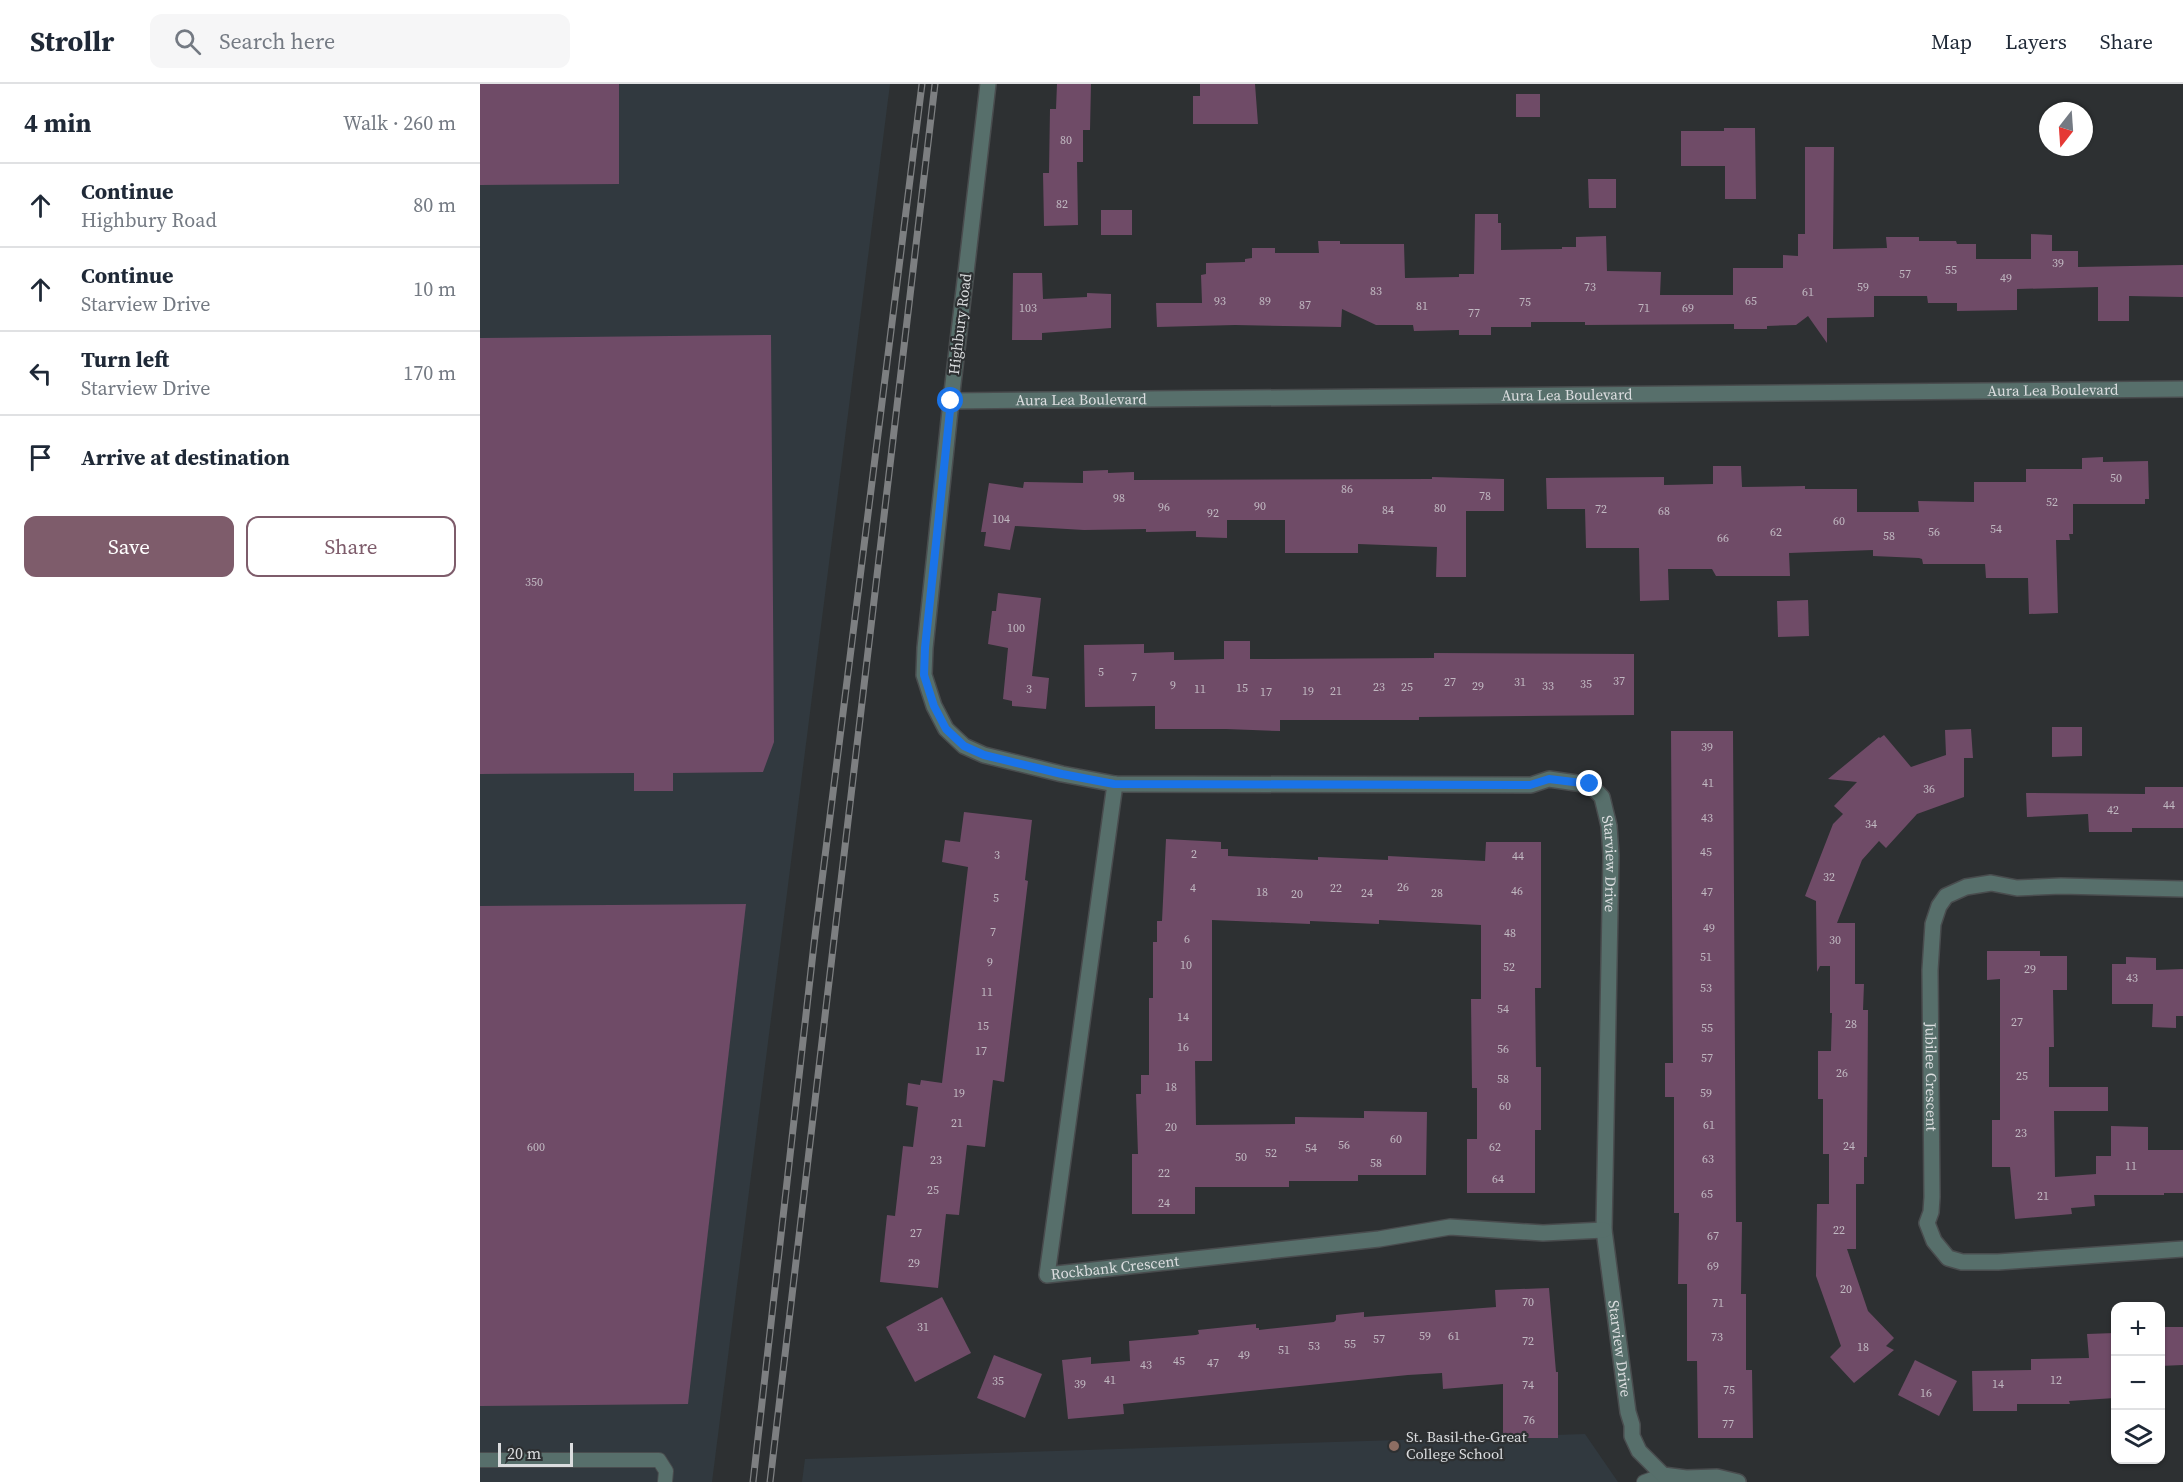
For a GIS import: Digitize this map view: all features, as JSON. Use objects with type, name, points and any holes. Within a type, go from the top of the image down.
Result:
[{"type":"street","name":"Highbury Road","points":[[934,706],[924,675],[925,648],[988,84]]},
{"type":"street","name":"Aura Lea Boulevard","points":[[951,401],[2183,389]]},
{"type":"street","name":"Starview Drive","points":[[934,706],[946,729],[964,746],[984,755],[1114,784],[1530,785],[1549,779],[1590,784],[1602,796],[1609,826],[1611,855],[1604,1230],[1632,1436],[1639,1451],[1664,1474]]},
{"type":"street","name":"Rockbank Crescent","points":[[1114,784],[1047,1275],[1379,1239],[1450,1227],[1544,1233],[1604,1230]]},
{"type":"street","name":"Jubilee Crescent","points":[[2183,889],[2061,886],[2017,888],[1990,883],[1966,886],[1946,896],[1939,906],[1934,924],[1930,970],[1932,1197],[1928,1223],[1934,1241],[1948,1258],[1962,1262],[1998,1262],[2183,1249]]},
{"type":"street","points":[[1664,1474],[1686,1478],[1717,1477],[1738,1482]]},
{"type":"lane","points":[[480,1460],[659,1460],[666,1471],[665,1482]]},
{"type":"lane","points":[[1644,1482],[1664,1474]]},
{"type":"shaded area","points":[[480,84],[890,84],[712,1482],[480,1482]]},
{"type":"shaded area","name":"St. Basil-the-Great College School","points":[[1585,1434],[1618,1482],[802,1482],[805,1459]]},
{"type":"building","points":[[480,84],[619,84],[619,184],[480,185]]},
{"type":"building","points":[[1057,84],[1091,84],[1090,130],[1083,130],[1083,162],[1077,162],[1078,225],[1044,226],[1043,173],[1049,173],[1050,109],[1056,109]]},
{"type":"building","points":[[1200,84],[1255,84],[1258,124],[1193,124],[1193,96],[1200,96]]},
{"type":"building","points":[[1516,94],[1540,94],[1540,117],[1516,117]]},
{"type":"building","points":[[1724,128],[1755,128],[1756,199],[1725,199],[1725,166],[1681,166],[1681,131],[1724,131]]},
{"type":"building","points":[[1805,147],[1834,147],[1833,249],[1887,248],[1886,237],[1919,237],[1919,241],[1956,241],[1957,244],[1976,244],[1976,259],[2031,259],[2031,234],[2052,235],[2052,251],[2078,251],[2078,267],[2183,265],[2183,297],[2129,296],[2129,321],[2098,321],[2098,287],[2017,289],[2017,310],[1957,311],[1957,303],[1928,303],[1927,296],[1874,296],[1874,317],[1827,318],[1827,343],[1808,316],[1796,325],[1767,326],[1767,329],[1734,329],[1734,324],[1585,325],[1585,322],[1531,322],[1531,327],[1491,327],[1491,335],[1459,335],[1459,330],[1414,331],[1413,325],[1376,325],[1342,309],[1341,327],[1235,325],[1157,327],[1156,303],[1202,303],[1201,275],[1206,274],[1206,263],[1245,262],[1245,259],[1252,258],[1252,248],[1275,248],[1275,253],[1319,253],[1318,241],[1340,241],[1340,244],[1404,244],[1405,278],[1459,277],[1459,274],[1474,274],[1475,214],[1498,214],[1498,223],[1501,223],[1501,250],[1562,249],[1562,247],[1576,247],[1576,237],[1606,236],[1607,271],[1661,272],[1660,295],[1733,295],[1733,268],[1783,268],[1783,255],[1798,256],[1798,234],[1805,234]]},
{"type":"building","points":[[1588,179],[1616,179],[1616,208],[1589,208]]},
{"type":"building","points":[[1101,210],[1132,210],[1132,235],[1101,235]]},
{"type":"building","points":[[1013,273],[1042,273],[1043,299],[1087,297],[1087,293],[1111,294],[1111,328],[1042,333],[1042,340],[1012,340]]},
{"type":"building","points":[[771,335],[774,742],[763,772],[673,773],[673,791],[634,791],[634,773],[480,774],[480,338]]},
{"type":"building","points":[[2103,457],[2103,462],[2148,461],[2149,499],[2145,499],[2145,504],[2073,504],[2073,534],[2069,534],[2070,540],[2056,540],[2058,613],[2029,614],[2028,578],[1986,578],[1985,564],[1923,564],[1922,559],[1919,558],[1873,556],[1873,550],[1789,553],[1790,576],[1716,576],[1712,569],[1668,569],[1669,600],[1640,601],[1639,548],[1586,548],[1585,509],[1547,509],[1546,478],[1664,477],[1664,485],[1713,484],[1713,466],[1741,466],[1742,487],[1805,486],[1805,489],[1857,489],[1857,512],[1919,512],[1918,501],[1974,502],[1974,482],[2026,482],[2026,469],[2082,469],[2082,458]]},
{"type":"building","points":[[1108,470],[1108,473],[1134,472],[1134,480],[1432,479],[1432,477],[1504,479],[1504,511],[1466,511],[1466,577],[1436,577],[1437,547],[1358,544],[1358,553],[1285,553],[1285,520],[1227,520],[1227,538],[1196,537],[1196,531],[1146,532],[1146,529],[1084,530],[1015,526],[1010,550],[984,546],[986,532],[981,532],[989,483],[1023,488],[1024,482],[1083,483],[1083,471]]},
{"type":"building","points":[[998,593],[1041,598],[1032,676],[1049,678],[1046,709],[1012,706],[1012,701],[1003,699],[1008,648],[988,644],[992,611],[996,611]]},
{"type":"building","points":[[1808,600],[1809,636],[1778,637],[1777,601]]},
{"type":"building","points":[[1224,641],[1250,641],[1250,659],[1434,658],[1434,653],[1634,654],[1634,715],[1419,717],[1419,720],[1280,720],[1280,731],[1155,729],[1155,706],[1085,707],[1084,645],[1144,644],[1144,653],[1174,652],[1174,660],[1224,659]]},
{"type":"building","points":[[2052,727],[2082,727],[2082,756],[2052,757]]},
{"type":"building","points":[[1971,729],[1973,758],[1964,758],[1964,797],[1917,814],[1886,848],[1879,841],[1862,860],[1837,923],[1855,923],[1855,984],[1864,984],[1863,1010],[1868,1010],[1867,1157],[1864,1157],[1864,1184],[1856,1184],[1856,1249],[1847,1249],[1868,1311],[1894,1338],[1886,1346],[1894,1350],[1854,1383],[1830,1357],[1841,1346],[1816,1276],[1817,1204],[1829,1204],[1829,1154],[1823,1154],[1823,1099],[1818,1099],[1818,1051],[1831,1051],[1832,1013],[1830,1013],[1830,966],[1820,966],[1817,972],[1816,901],[1805,896],[1833,824],[1843,814],[1834,806],[1857,782],[1828,779],[1884,735],[1911,767],[1946,755],[1945,730]]},
{"type":"building","points":[[1671,731],[1733,731],[1736,1222],[1742,1222],[1741,1294],[1746,1294],[1746,1370],[1752,1370],[1753,1438],[1698,1438],[1697,1361],[1687,1361],[1687,1284],[1678,1284],[1679,1213],[1674,1213],[1674,1097],[1665,1097],[1665,1063],[1673,1063]]},
{"type":"building","points":[[2145,787],[2183,787],[2183,828],[2132,828],[2132,832],[2089,832],[2088,814],[2027,817],[2026,793],[2145,794]]},
{"type":"building","points":[[964,812],[1032,820],[1025,880],[1028,881],[1004,1082],[993,1080],[985,1147],[967,1145],[959,1215],[946,1214],[938,1288],[880,1282],[887,1215],[895,1216],[903,1146],[913,1147],[918,1107],[906,1105],[908,1083],[920,1085],[921,1080],[942,1083],[968,867],[942,862],[945,840],[960,842]]},
{"type":"building","points":[[1166,839],[1221,842],[1221,849],[1228,849],[1228,856],[1318,860],[1318,857],[1388,860],[1388,856],[1485,861],[1486,842],[1541,842],[1541,988],[1535,988],[1536,1067],[1541,1067],[1541,1130],[1535,1130],[1535,1193],[1467,1193],[1467,1139],[1477,1139],[1477,1088],[1472,1088],[1471,999],[1481,999],[1481,925],[1379,920],[1379,924],[1310,921],[1310,924],[1212,920],[1212,1061],[1195,1061],[1196,1125],[1295,1124],[1295,1117],[1364,1118],[1364,1111],[1427,1112],[1426,1175],[1358,1175],[1358,1181],[1289,1181],[1289,1187],[1195,1187],[1195,1214],[1132,1214],[1132,1154],[1138,1154],[1136,1094],[1141,1094],[1141,1075],[1149,1075],[1149,998],[1153,998],[1153,942],[1157,942],[1157,921],[1162,921]]},
{"type":"building","points":[[746,904],[688,1404],[480,1406],[480,906]]},
{"type":"building","points":[[1987,951],[2040,951],[2040,956],[2067,956],[2067,990],[2053,990],[2054,1047],[2049,1047],[2049,1087],[2108,1087],[2108,1111],[2054,1111],[2055,1177],[2096,1174],[2096,1156],[2111,1156],[2111,1126],[2148,1127],[2148,1150],[2183,1150],[2183,1193],[2094,1195],[2095,1206],[2071,1208],[2072,1214],[2015,1219],[2010,1167],[1992,1167],[1992,1120],[2000,1120],[2000,979],[1987,980]]},
{"type":"building","points":[[2126,957],[2156,958],[2156,970],[2183,969],[2183,1016],[2176,1016],[2176,1028],[2152,1027],[2153,1004],[2112,1004],[2112,964],[2126,964]]},
{"type":"building","points":[[1549,1288],[1556,1372],[1558,1372],[1558,1438],[1503,1438],[1503,1384],[1443,1389],[1442,1373],[1123,1404],[1124,1414],[1068,1419],[1062,1360],[1091,1357],[1091,1364],[1130,1361],[1129,1341],[1196,1335],[1199,1334],[1198,1330],[1256,1324],[1259,1330],[1334,1322],[1336,1315],[1364,1312],[1364,1317],[1496,1307],[1495,1290]]},
{"type":"building","points":[[942,1297],[971,1353],[915,1382],[886,1327]]},
{"type":"building","points":[[2165,1327],[2183,1327],[2183,1365],[2165,1366]]},
{"type":"building","points":[[2111,1333],[2111,1398],[2069,1401],[2070,1404],[2017,1404],[2017,1411],[1973,1411],[1972,1371],[2031,1370],[2031,1359],[2089,1358],[2087,1334]]},
{"type":"building","points":[[994,1355],[1042,1374],[1025,1418],[977,1398]]},
{"type":"building","points":[[1915,1360],[1957,1381],[1939,1416],[1898,1395]]},
{"type":"railway","points":[[753,1482],[814,944],[922,84]]},
{"type":"railway","points":[[770,1482],[935,84]]},
{"type":"place","name":"St. Basil-the-Great College School","points":[[1394,1446]]},
{"type":"route","points":[[951,401],[924,675],[934,706],[946,729],[964,746],[984,755],[1114,784],[1530,785],[1549,779],[1590,784]]}]
